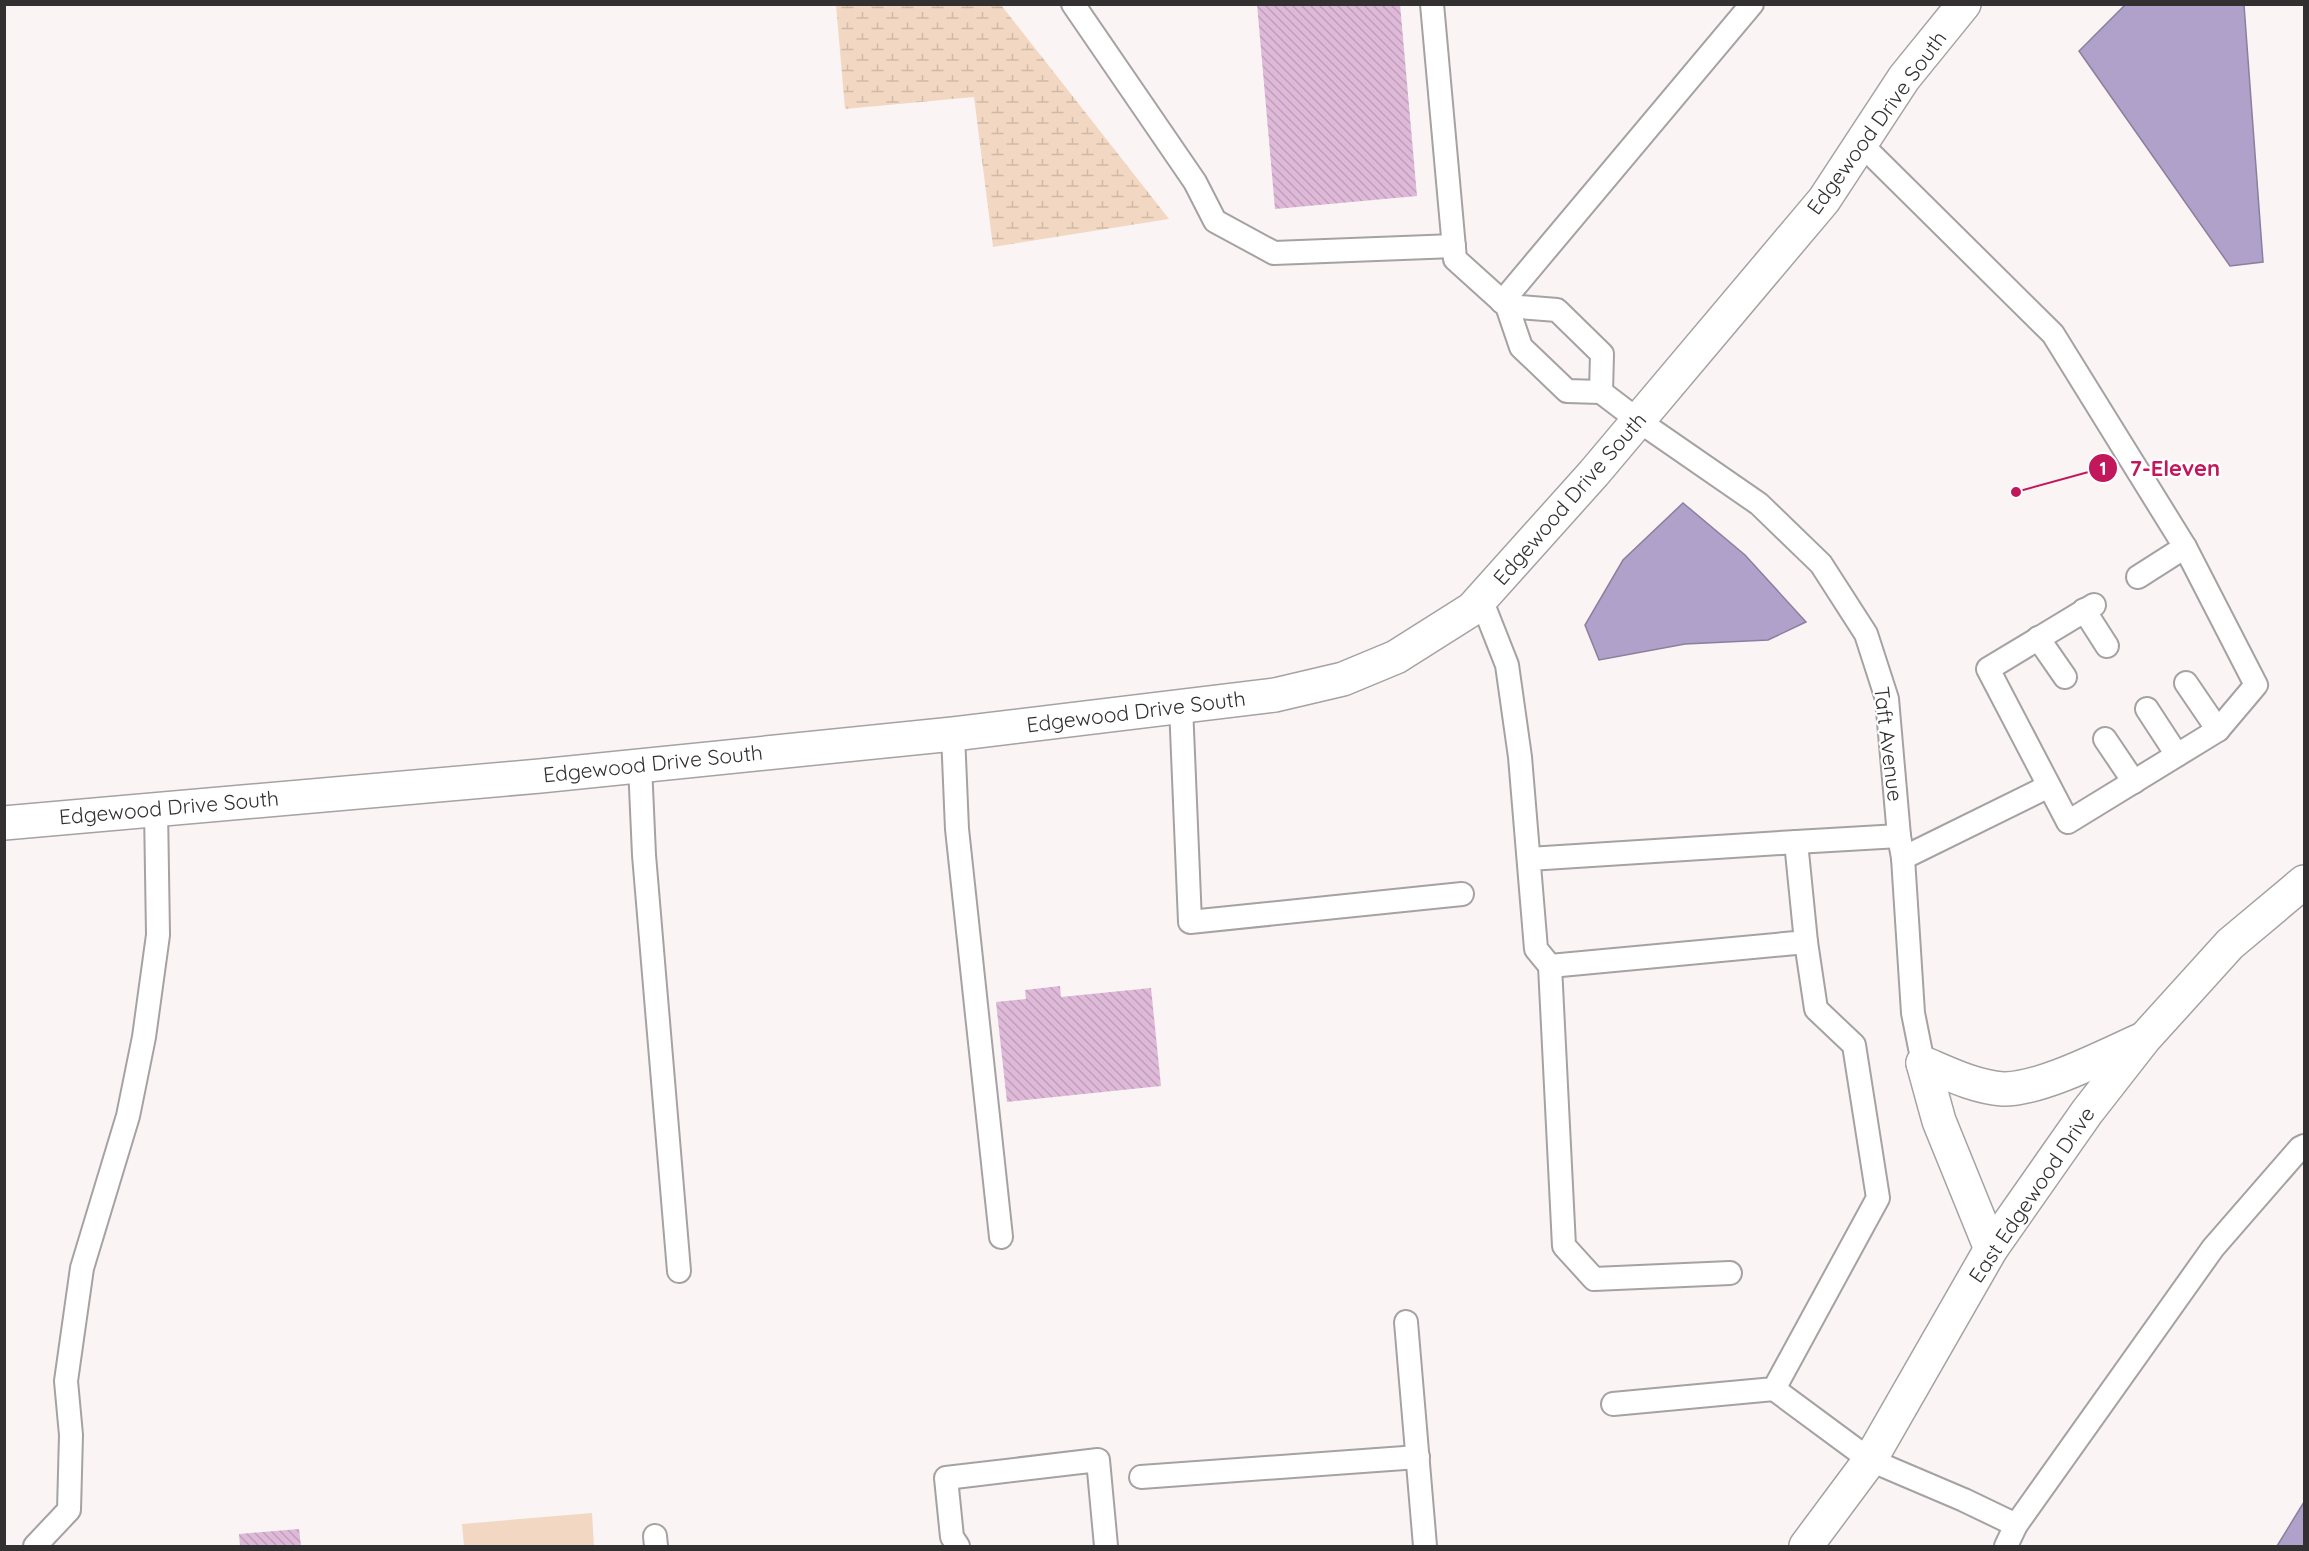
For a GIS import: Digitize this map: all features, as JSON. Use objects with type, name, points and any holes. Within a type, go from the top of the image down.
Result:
[{"type":"street","name":"Edgewood Drive South","points":[[4,823],[953,734],[1275,695],[1343,678],[1396,657],[1472,609],[1639,421],[1824,200],[1904,78],[1964,4]]},
{"type":"street","name":"East Edgewood Drive","points":[[1806,1546],[1870,1460],[1991,1249],[2087,1113],[2144,1039],[2230,944],[2304,882]]},
{"type":"street","points":[[1923,1063],[1968,1082],[2004,1089],[2031,1086],[2144,1039]]},
{"type":"street","points":[[1923,1063],[1939,1121],[1991,1249]]},
{"type":"lane","points":[[1073,4],[1195,182],[1215,221],[1274,253],[1454,246]]},
{"type":"lane","points":[[1432,4],[1455,259],[1505,304],[1521,347],[1567,391],[1601,392],[1602,354],[1557,310],[1505,304]]},
{"type":"lane","points":[[1505,304],[1752,4]]},
{"type":"lane","points":[[1861,144],[2054,334],[2185,547],[2256,686],[2218,730],[2068,822],[1988,669],[2089,607],[2107,646]]},
{"type":"lane","name":"Taft Avenue","points":[[1601,392],[1759,504],[1821,564],[1866,634],[1887,699],[1903,858],[1913,1013],[1923,1063]]},
{"type":"lane","points":[[2138,577],[2185,547]]},
{"type":"lane","points":[[1481,599],[1507,665],[1520,758],[1536,949],[1550,966],[1564,1246],[1594,1279],[1730,1273]]},
{"type":"lane","points":[[2038,638],[2065,677]]},
{"type":"lane","points":[[2186,683],[2218,730]]},
{"type":"lane","points":[[1180,706],[1190,922],[1462,894]]},
{"type":"lane","points":[[2147,709],[2177,755]]},
{"type":"lane","points":[[953,734],[957,829],[1001,1237]]},
{"type":"lane","points":[[2105,739],[2134,782]]},
{"type":"lane","points":[[640,765],[644,855],[679,1271]]},
{"type":"lane","points":[[1903,858],[2049,786]]},
{"type":"lane","points":[[35,1546],[69,1510],[71,1435],[66,1381],[82,1268],[128,1116],[144,1037],[158,934],[156,809]]},
{"type":"lane","points":[[1528,859],[1899,836]]},
{"type":"lane","points":[[1774,1389],[1878,1198],[1854,1045],[1816,1009],[1806,942],[1796,842]]},
{"type":"lane","points":[[1550,966],[1806,942]]},
{"type":"lane","points":[[2007,1546],[2016,1525],[2213,1248],[2304,1146]]},
{"type":"lane","points":[[1406,1322],[1425,1546]]},
{"type":"lane","points":[[1613,1404],[1774,1389],[1870,1460],[2016,1525]]},
{"type":"lane","points":[[1141,1477],[1418,1457]]},
{"type":"lane","points":[[958,1546],[951,1537],[946,1478],[1098,1460],[1106,1546]]},
{"type":"green space","points":[[836,5],[1001,5],[1169,219],[993,247],[974,97],[845,109]]},
{"type":"green space","points":[[592,1513],[594,1546],[464,1546],[462,1524]]},
{"type":"shaded area","points":[[2126,4],[2244,5],[2263,262],[2230,266],[2079,51]]},
{"type":"shaded area","points":[[1683,503],[1745,555],[1806,622],[1768,640],[1685,644],[1599,660],[1585,625],[1623,560]]},
{"type":"shaded area","points":[[2304,1502],[2304,1546],[2277,1546]]},
{"type":"building","points":[[1257,4],[1400,4],[1417,196],[1275,209]]},
{"type":"building","points":[[1060,986],[1061,997],[1151,988],[1161,1086],[1007,1102],[996,1002],[1026,999],[1025,990]]},
{"type":"building","points":[[299,1529],[301,1546],[240,1546],[239,1534]]},
{"type":"place","name":"7-Eleven","points":[[2016,492]]}]
